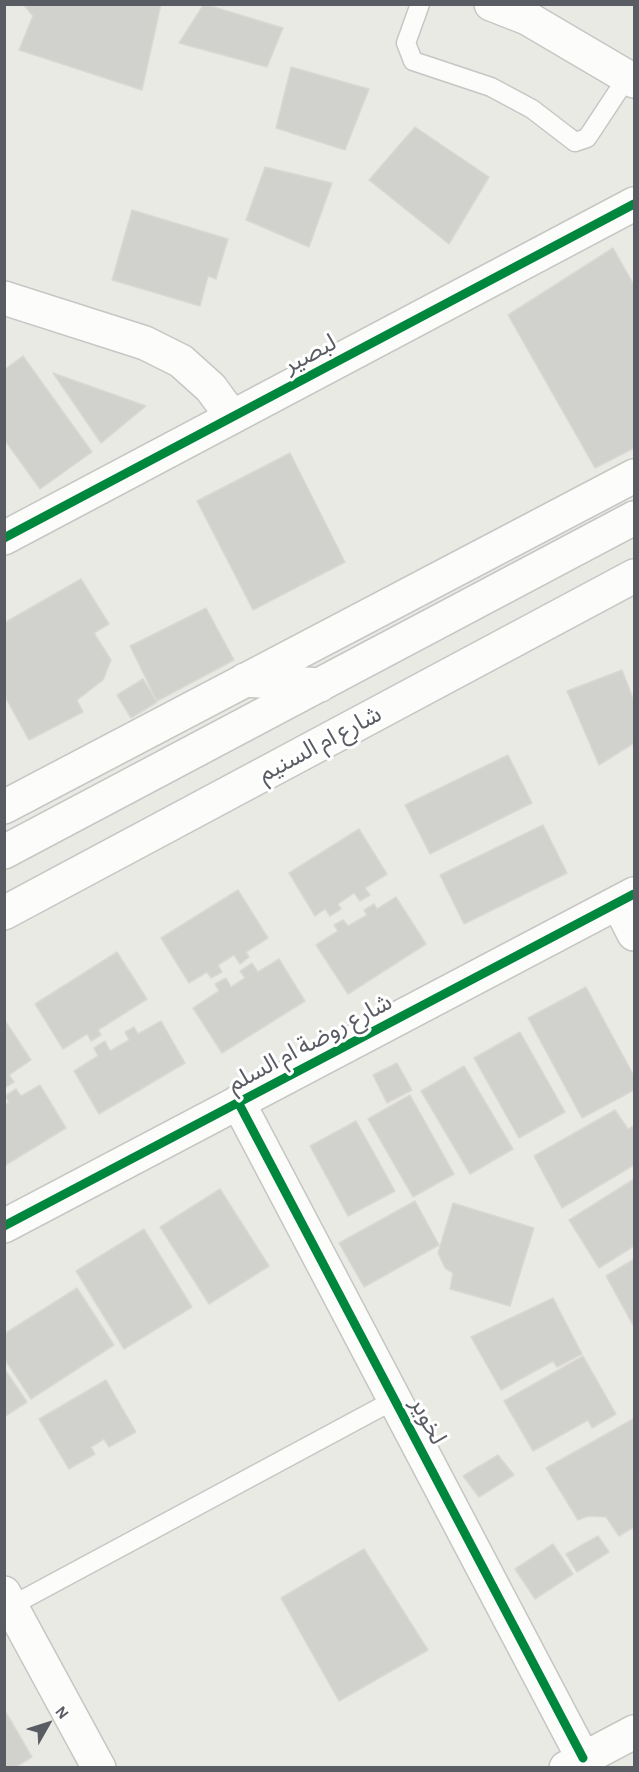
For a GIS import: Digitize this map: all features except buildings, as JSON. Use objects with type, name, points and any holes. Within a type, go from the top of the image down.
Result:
[{"type":"street","points":[[491,4],[527,18],[631,78]]},
{"type":"street","name":"لبصير","points":[[4,538],[634,204]]},
{"type":"street","points":[[4,298],[145,344],[181,361],[211,388],[232,417]]},
{"type":"street","points":[[4,807],[634,476]]},
{"type":"street","points":[[4,852],[634,518]]},
{"type":"street","name":"شارع ام السنيم","points":[[4,913],[634,576]]},
{"type":"street","points":[[245,680],[320,686]]},
{"type":"street","points":[[626,898],[634,934]]},
{"type":"street","name":"شارع روضة ام السلم","points":[[4,1226],[626,898]]},
{"type":"street","name":"لخوير","points":[[238,1102],[394,1400],[575,1763]]},
{"type":"street","points":[[8,1600],[99,1767]]},
{"type":"street","points":[[575,1763],[634,1732]]},
{"type":"lane","points":[[420,4],[406,44],[413,60],[491,87],[532,109],[575,142],[587,138],[631,78]]},
{"type":"lane","points":[[8,1600],[394,1400]]},
{"type":"cycle path","points":[[4,538],[634,204]]},
{"type":"cycle path","points":[[4,1226],[634,894]]},
{"type":"cycle path","points":[[238,1102],[583,1758]]}]
